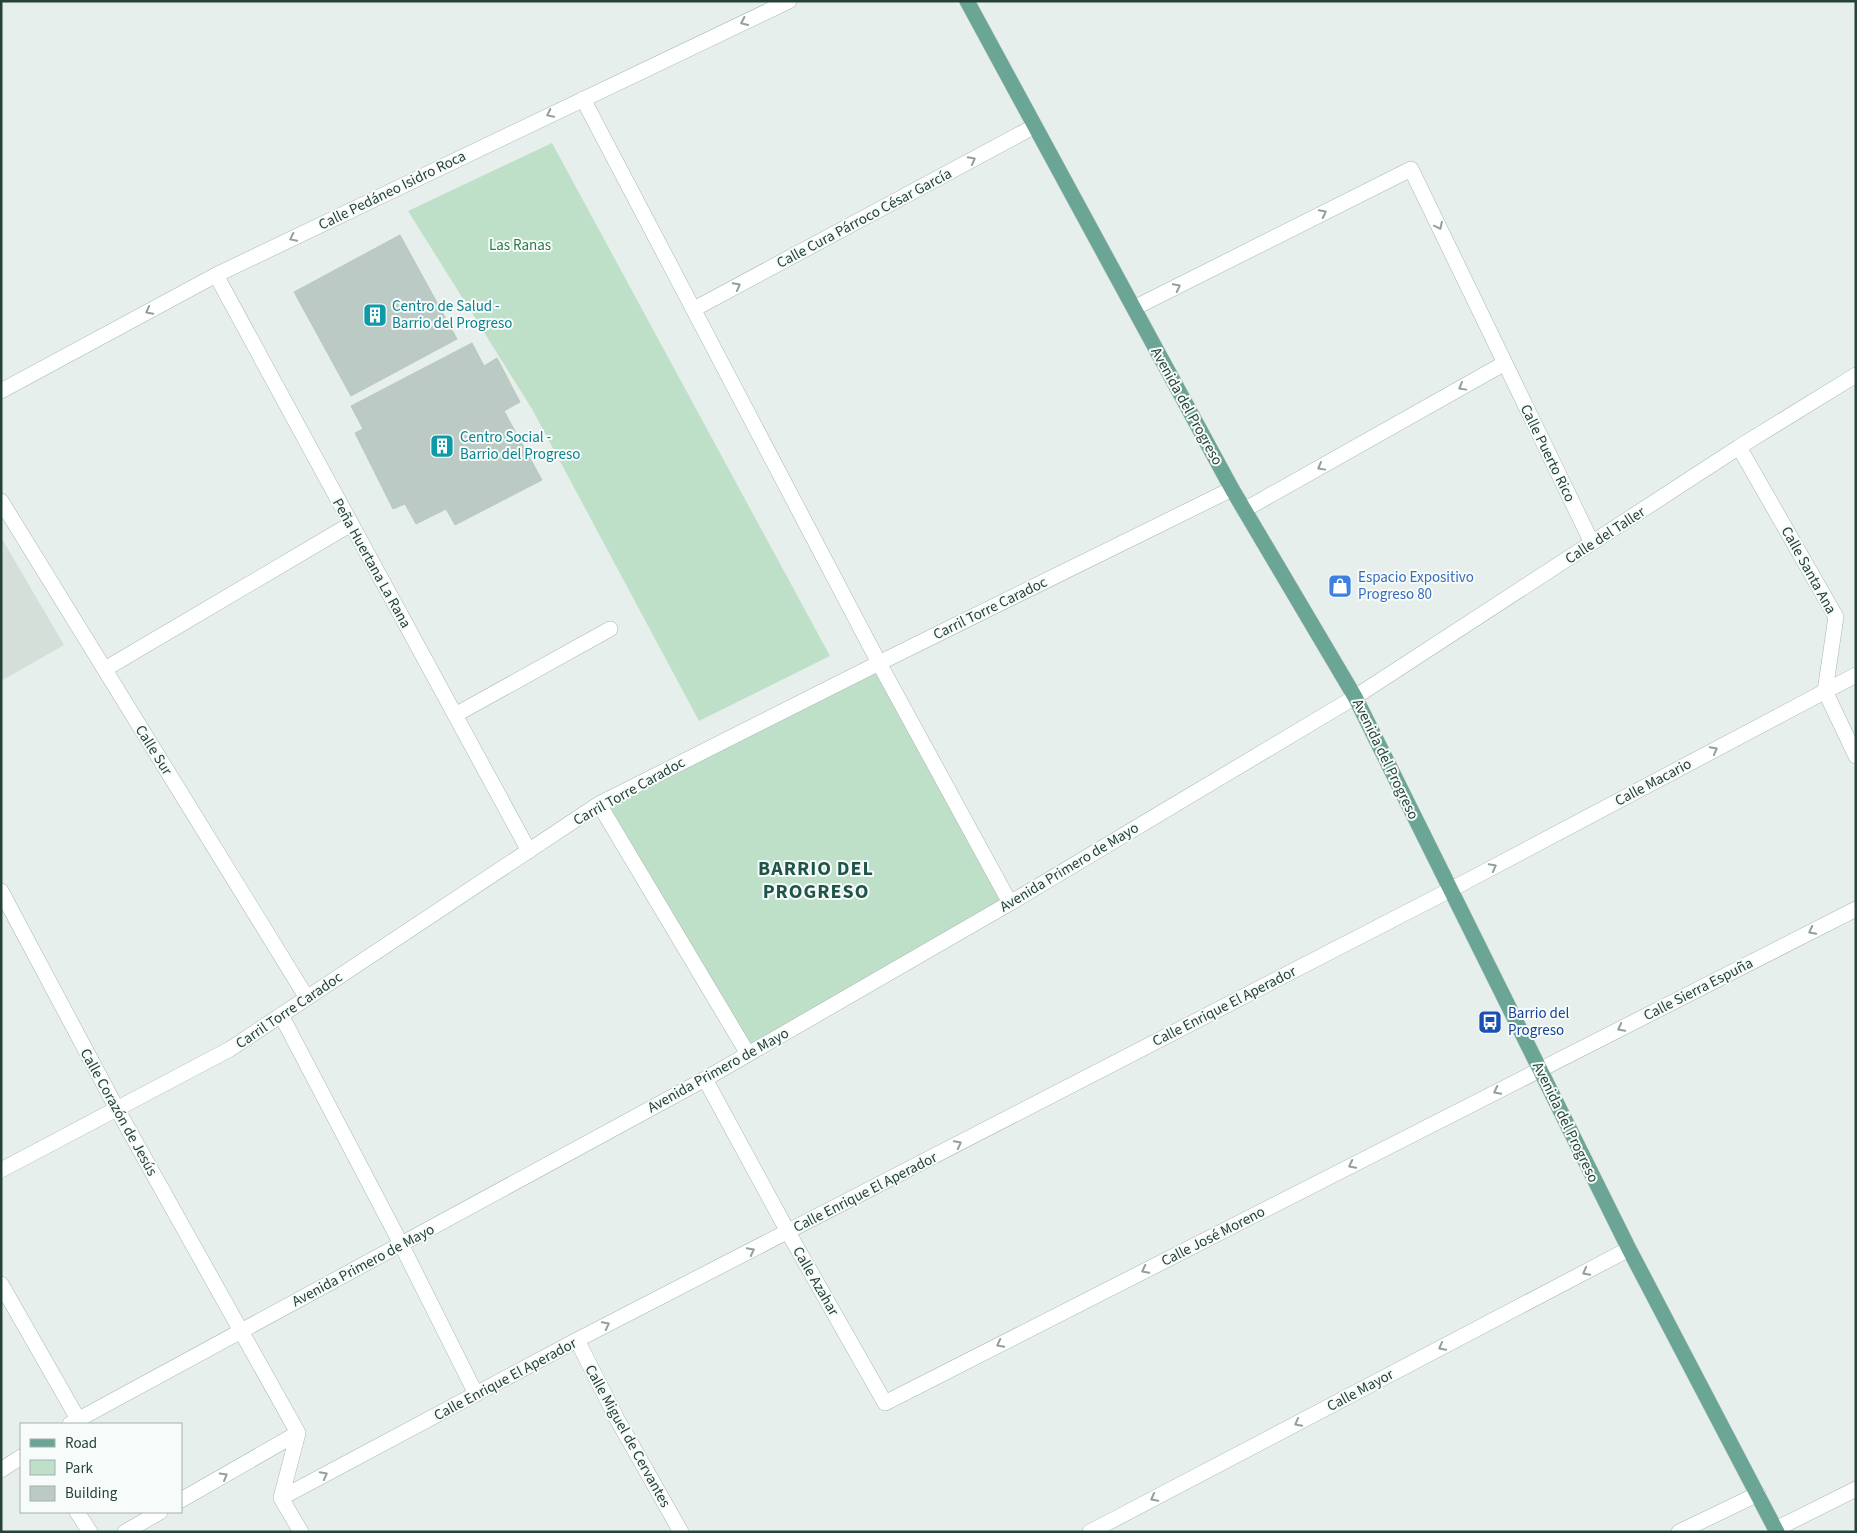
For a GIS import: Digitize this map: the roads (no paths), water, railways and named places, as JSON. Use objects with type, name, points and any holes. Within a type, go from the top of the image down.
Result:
[{"type":"main road","name":"Avenida del Progreso","points":[[967,1],[1232,489],[1355,697],[1629,1249],[1776,1530]]},
{"type":"street","name":"Calle Pedáneo Isidro Roca","points":[[1,391],[216,275],[788,1]]},
{"type":"street","points":[[583,98],[879,663],[1010,903]]},
{"type":"street","name":"Calle Cura Párroco César García","points":[[694,310],[1035,126]]},
{"type":"street","name":"Calle Puerto Rico","points":[[1134,308],[1411,169],[1592,543]]},
{"type":"street","name":"Peña Huertana La Rana","points":[[216,275],[529,851]]},
{"type":"street","points":[[1244,510],[1505,363]]},
{"type":"street","name":"Calle del Taller","points":[[1355,697],[1739,447],[1856,375]]},
{"type":"street","name":"Calle Santa Ana","points":[[1739,447],[1836,618],[1825,691]]},
{"type":"street","name":"Carril Torre Caradoc","points":[[1,1170],[230,1049],[599,804],[1232,489]]},
{"type":"street","name":"Calle Sur","points":[[1,501],[307,998]]},
{"type":"street","points":[[105,669],[351,524]]},
{"type":"street","points":[[455,715],[610,628]]},
{"type":"street","name":"Calle Macario","points":[[1450,890],[1856,675]]},
{"type":"street","points":[[1825,691],[1856,756]]},
{"type":"street","name":"Avenida Primero de Mayo","points":[[74,1422],[705,1079],[1010,903],[1355,697]]},
{"type":"street","points":[[599,804],[748,1054]]},
{"type":"street","name":"Calle Enrique El Aperador","points":[[281,1498],[577,1340],[1450,890]]},
{"type":"street","name":"Calle Corazón de Jesús","points":[[1,891],[117,1109],[298,1433]]},
{"type":"street","name":"Calle Sierra Espuña","points":[[1540,1069],[1856,909]]},
{"type":"street","points":[[281,1015],[401,1244],[476,1394]]},
{"type":"street","name":"Calle José Moreno","points":[[885,1403],[1540,1069]]},
{"type":"street","name":"Calle Azahar","points":[[705,1079],[788,1232],[885,1403]]},
{"type":"street","name":"Calle Mayor","points":[[1090,1532],[1629,1249]]},
{"type":"street","points":[[1,1284],[74,1422]]},
{"type":"street","name":"Calle Miguel de Cervantes","points":[[577,1340],[618,1419],[681,1532]]},
{"type":"street","points":[[298,1433],[281,1498],[300,1532]]},
{"type":"street","points":[[182,1499],[298,1433]]},
{"type":"street","points":[[1,1470],[20,1458]]},
{"type":"street","points":[[1776,1530],[1856,1489]]},
{"type":"street","points":[[1679,1532],[1758,1494]]},
{"type":"street","points":[[78,1513],[90,1532]]},
{"type":"street","points":[[125,1532],[158,1513]]},
{"type":"place","name":"Centro de Salud - Barrio del Progreso","points":[[375,315]]},
{"type":"place","name":"Centro Social - Barrio del Progreso","points":[[442,446]]},
{"type":"place","name":"Espacio Expositivo Progreso 80","points":[[1340,586]]},
{"type":"place","name":"Barrio del Progreso","points":[[1490,1022]]},
{"type":"district","name":"BARRIO DEL PROGRESO","points":[[816,880]]},
{"type":"park label","name":"Las Ranas","points":[[520,245]]}]
